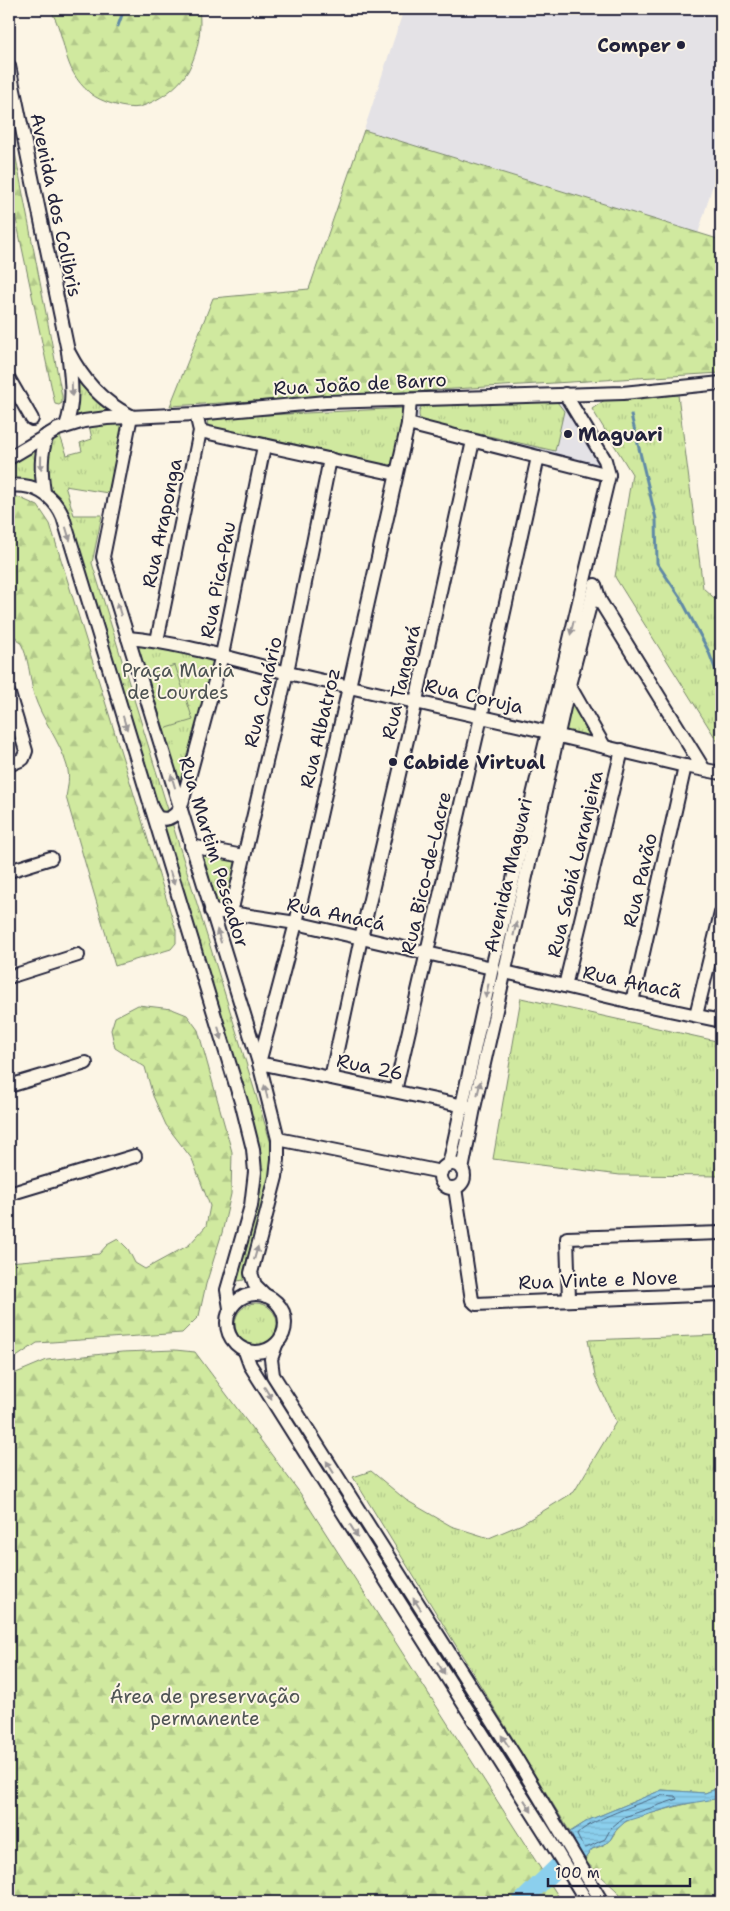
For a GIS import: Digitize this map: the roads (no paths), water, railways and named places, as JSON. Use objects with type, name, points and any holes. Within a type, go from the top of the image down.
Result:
[{"type":"street","name":"Avenida dos Colibris","points":[[9,66],[68,351],[72,381],[71,411],[66,426]]},
{"type":"street","name":"Avenida dos Colibris","points":[[68,351],[84,380],[105,400],[131,416]]},
{"type":"street","points":[[9,379],[32,418]]},
{"type":"street","name":"Rua João de Barro","points":[[9,458],[66,426],[107,418],[196,414],[326,402],[623,393],[721,383]]},
{"type":"street","points":[[408,424],[609,475],[605,460],[565,394]]},
{"type":"street","points":[[105,400],[110,411],[107,418]]},
{"type":"street","name":"Rua Albatroz","points":[[259,1063],[296,923],[408,424],[410,400]]},
{"type":"street","points":[[71,411],[79,422]]},
{"type":"street","name":"Rua Araponga","points":[[157,641],[200,431],[196,414]]},
{"type":"street","name":"Rua Martim Pescador","points":[[131,416],[103,557],[259,1063],[278,1139],[276,1177],[251,1273],[255,1285],[273,1300],[283,1313],[284,1330],[271,1359],[273,1375],[516,1758],[557,1828],[584,1884]]},
{"type":"street","points":[[200,431],[396,474]]},
{"type":"street","points":[[44,492],[40,462],[47,435]]},
{"type":"street","name":"Rua Tangará","points":[[331,1078],[473,441]]},
{"type":"street","name":"Rua Pica-Pau","points":[[181,807],[222,654],[264,446]]},
{"type":"street","name":"Rua Bico-de-Lacre","points":[[395,1091],[482,717],[538,457]]},
{"type":"street","name":"Rua Canário","points":[[231,913],[288,672],[330,459]]},
{"type":"street","name":"Avenida Maguari","points":[[445,1168],[468,1106],[505,972],[554,734],[580,594],[609,475]]},
{"type":"street","points":[[9,486],[20,484],[31,486],[44,492],[56,503],[63,517],[234,1079],[253,1149],[254,1189],[227,1290],[230,1308]]},
{"type":"street","points":[[587,562],[595,586],[596,600],[703,768]]},
{"type":"street","points":[[583,581],[595,586]]},
{"type":"street","points":[[580,594],[596,600]]},
{"type":"street","name":"Avenida Maguari","points":[[462,1170],[468,1106],[492,968],[554,734],[596,600]]},
{"type":"street","name":"Rua Coruja","points":[[128,638],[157,641],[222,654],[288,672],[721,773]]},
{"type":"street","points":[[569,685],[604,746]]},
{"type":"street","points":[[9,694],[26,751],[23,759],[9,765]]},
{"type":"street","name":"Rua Sabiá Laranjeira","points":[[565,986],[622,750]]},
{"type":"street","name":"Rua Pavão","points":[[632,1002],[685,766]]},
{"type":"street","points":[[151,808],[157,817],[165,819],[173,817],[181,807]]},
{"type":"street","points":[[192,846],[243,856]]},
{"type":"street","points":[[9,871],[51,858]]},
{"type":"street","points":[[211,911],[231,913]]},
{"type":"street","name":"Rua Anacá","points":[[231,913],[296,923],[492,968]]},
{"type":"street","points":[[696,1015],[721,913]]},
{"type":"street","points":[[9,977],[78,955]]},
{"type":"street","name":"Rua Anacã","points":[[505,972],[721,1021]]},
{"type":"street","points":[[9,1086],[86,1063]]},
{"type":"street","name":"Rua 26","points":[[259,1063],[468,1106]]},
{"type":"street","points":[[278,1139],[445,1168],[456,1165],[462,1170],[463,1181],[455,1188],[448,1187],[442,1182],[445,1168]]},
{"type":"street","points":[[9,1194],[135,1156]]},
{"type":"street","name":"Rua Vinte e Nove","points":[[455,1188],[472,1300],[476,1304],[721,1294]]},
{"type":"street","points":[[569,1299],[567,1238],[721,1233]]},
{"type":"street","points":[[266,1296],[246,1295],[237,1300],[230,1308],[226,1318],[226,1328],[236,1346],[245,1351],[261,1352],[276,1345]]},
{"type":"street","points":[[245,1351],[250,1365],[547,1836],[584,1884],[602,1902]]},
{"type":"street","points":[[584,1884],[587,1902]]},
{"type":"water","points":[[721,1787],[721,1798],[679,1805],[626,1821],[615,1831],[609,1842],[592,1849],[584,1860],[570,1832],[589,1820],[662,1790],[705,1793]]},
{"type":"waterway","points":[[118,26],[124,9]]},
{"type":"waterway","points":[[631,415],[656,519],[657,563],[680,597],[708,650],[721,684]]},
{"type":"waterway","points":[[521,1902],[575,1850]]},
{"type":"place","name":"Comper","points":[[681,45]]},
{"type":"place","name":"Maguari","points":[[568,434]]},
{"type":"place","name":"Cabide Virtual","points":[[393,762]]},
{"type":"park label","name":"Praça Maria de Lourdes","points":[[178,681]]},
{"type":"park label","name":"Área de preservação permanente","points":[[205,1707]]}]
